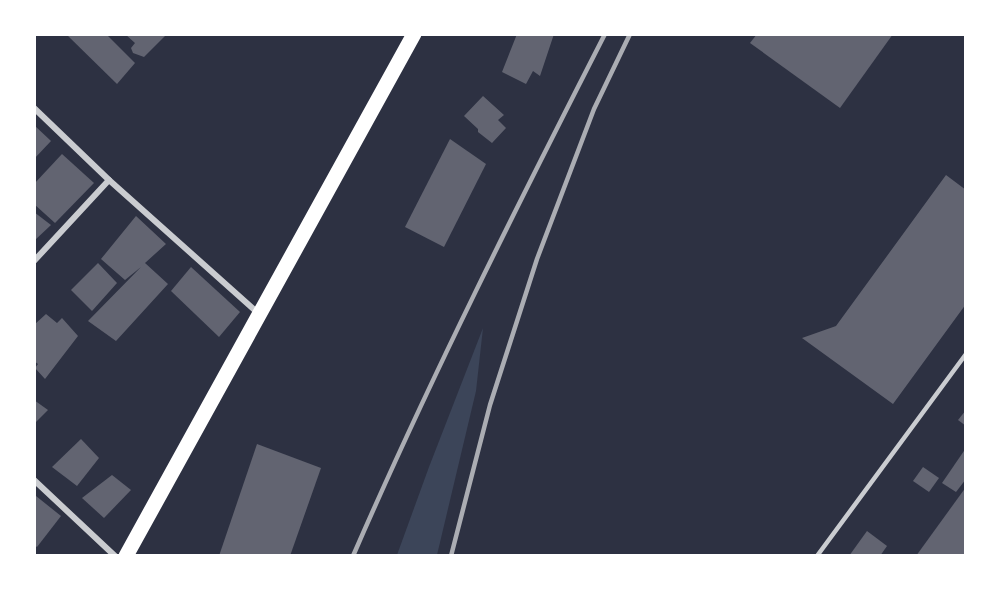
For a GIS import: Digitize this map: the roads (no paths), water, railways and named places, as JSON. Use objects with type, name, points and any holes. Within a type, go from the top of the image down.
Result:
[{"type":"main road","points":[[126,555],[414,34]]},
{"type":"street","points":[[34,108],[109,180],[259,314]]},
{"type":"street","points":[[34,261],[109,180]]},
{"type":"street","points":[[34,480],[115,555]]},
{"type":"lane","points":[[817,555],[966,354]]},
{"type":"railway","points":[[353,556],[412,424],[475,293],[605,34]]},
{"type":"railway","points":[[451,556],[490,405],[537,259],[594,109],[630,34]]}]
